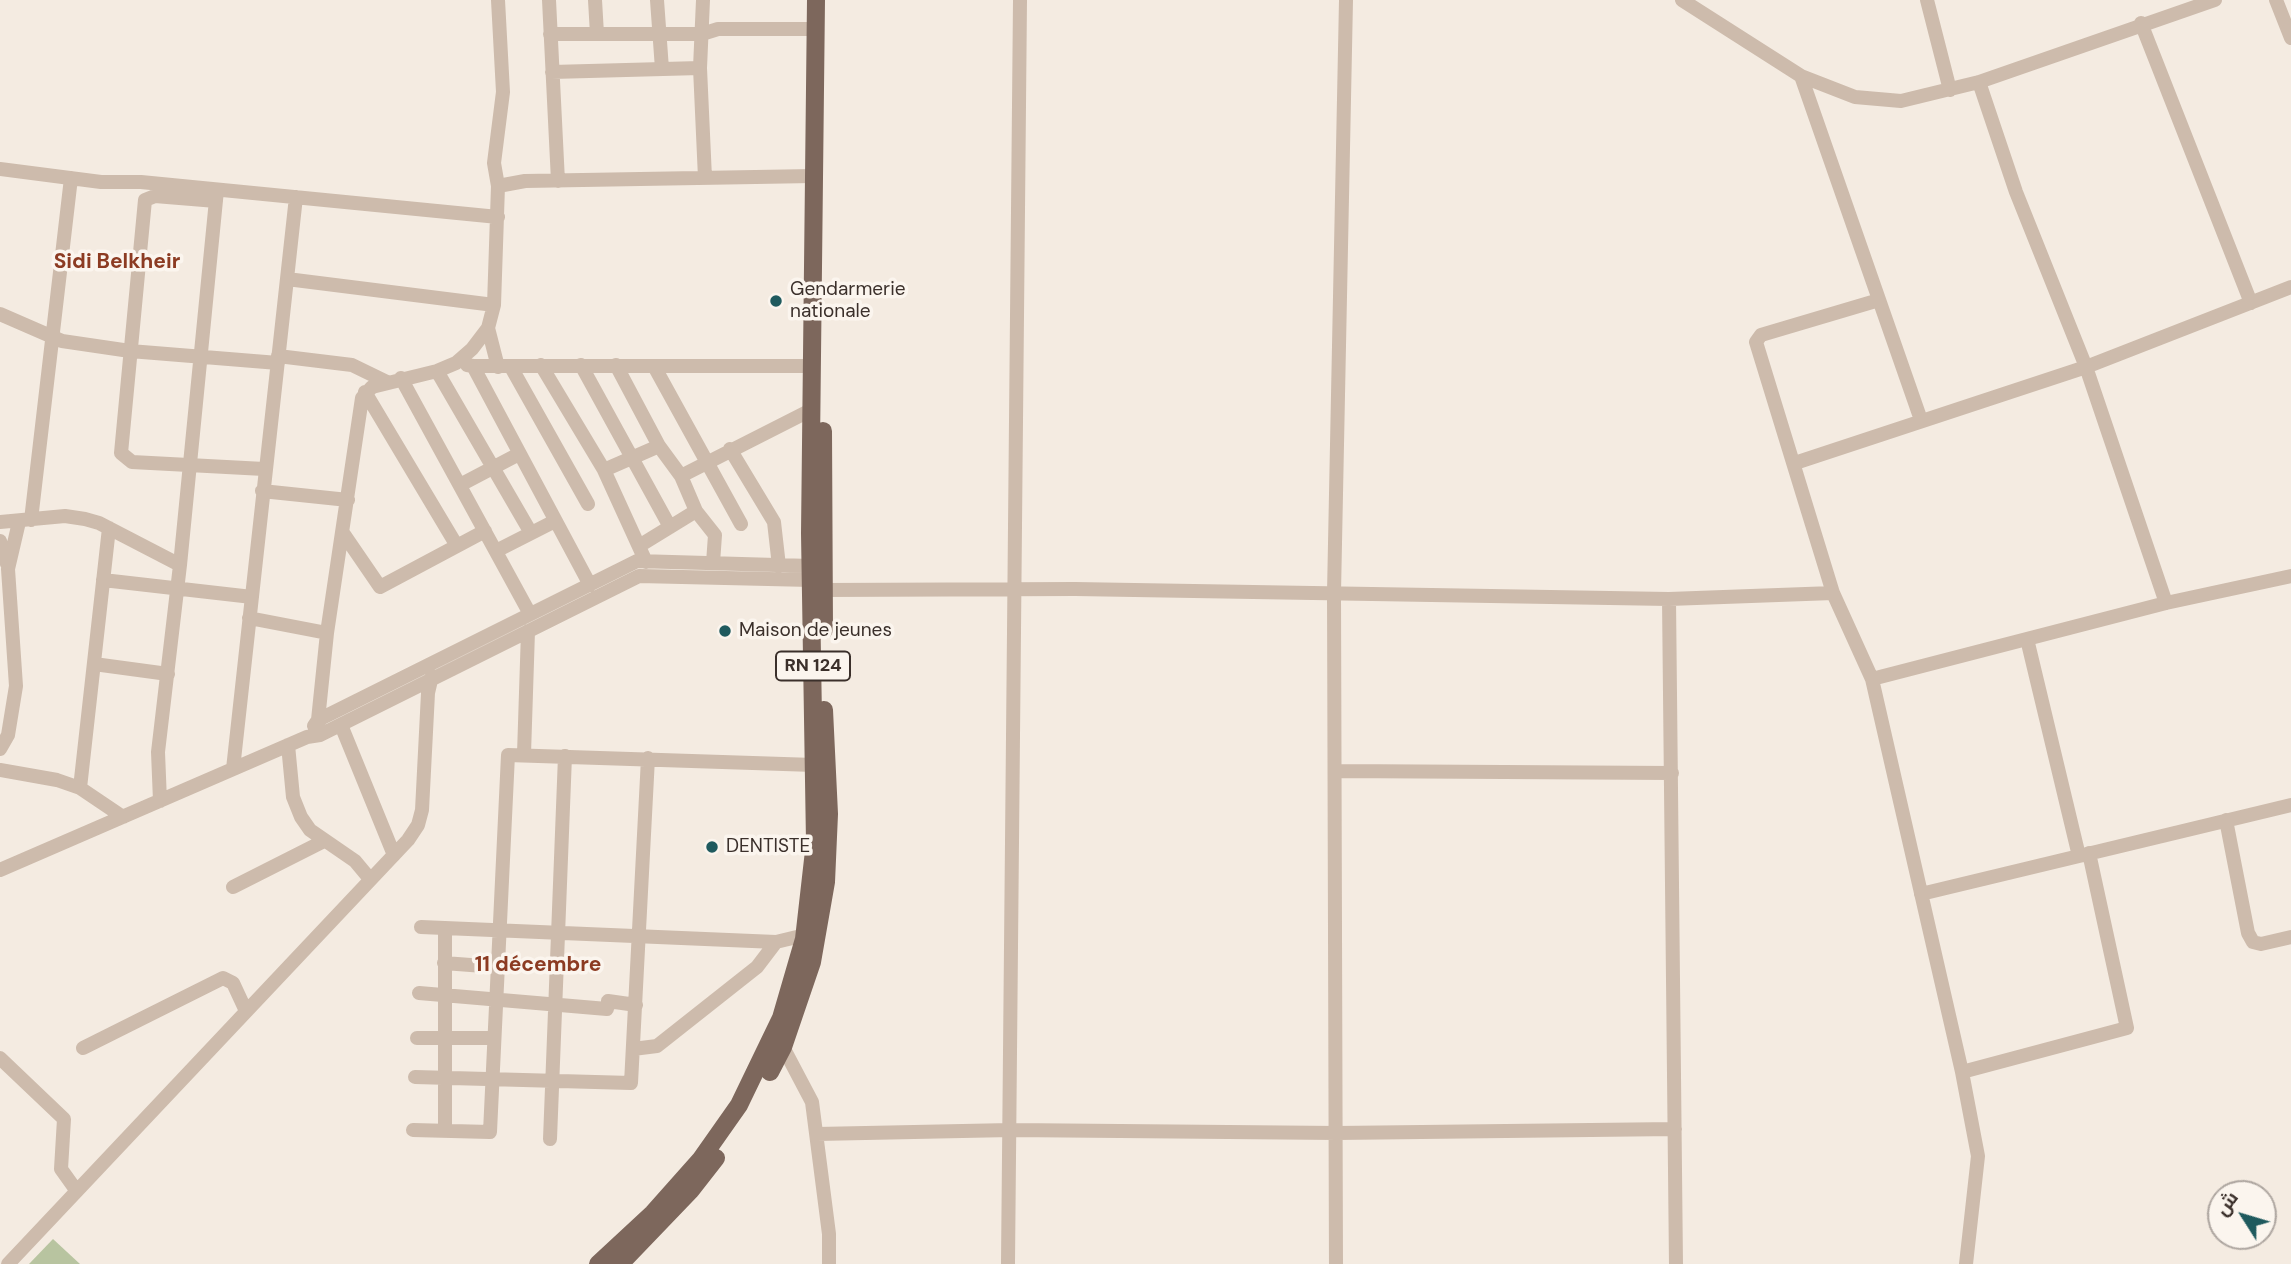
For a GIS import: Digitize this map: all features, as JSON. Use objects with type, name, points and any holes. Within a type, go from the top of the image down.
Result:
[{"type":"main road","name":"RN 124","points":[[620,1264],[721,1132],[786,1020],[812,962],[826,882],[829,814],[815,579],[811,410],[817,0]]},
{"type":"main road","name":"RN 124","points":[[598,1264],[648,1227],[721,1153],[783,1047],[786,1020],[805,935],[815,842],[815,579],[827,0]]},
{"type":"street","points":[[313,736],[318,720],[327,633],[362,398],[365,392],[394,380],[437,371],[456,363],[472,349],[488,328],[494,305],[498,186],[494,163],[503,92],[498,0]]},
{"type":"street","points":[[549,0],[558,180]]},
{"type":"street","points":[[595,0],[597,34]]},
{"type":"street","points":[[657,0],[662,69]]},
{"type":"street","points":[[703,0],[700,68],[705,177]]},
{"type":"street","points":[[1008,1264],[1020,0]]},
{"type":"street","points":[[1336,1264],[1334,593],[1346,0]]},
{"type":"street","points":[[1682,0],[1801,76],[1854,97],[1902,101],[1979,82],[2141,23],[2215,0]]},
{"type":"street","points":[[1927,0],[1950,90]]},
{"type":"street","points":[[2276,0],[2291,38]]},
{"type":"street","points":[[2141,23],[2251,303]]},
{"type":"street","points":[[550,34],[702,34],[718,29],[816,29]]},
{"type":"street","points":[[552,72],[700,68]]},
{"type":"street","points":[[1801,76],[1921,419]]},
{"type":"street","points":[[1979,82],[2016,192],[2086,367],[2166,603]]},
{"type":"street","points":[[0,169],[217,195]]},
{"type":"street","points":[[498,186],[558,180],[813,176]]},
{"type":"street","points":[[8,569],[25,521],[52,337],[71,178]]},
{"type":"street","points":[[264,469],[132,462],[121,453],[145,200],[155,197],[217,195],[296,198],[498,218]]},
{"type":"street","points":[[160,801],[158,752],[178,589],[217,195]]},
{"type":"street","points":[[233,769],[296,198]]},
{"type":"street","points":[[287,279],[494,305]]},
{"type":"street","points":[[1795,463],[1921,419],[2086,367],[2291,286]]},
{"type":"street","points":[[1879,300],[1757,338],[1756,342],[1833,593],[1872,679],[1962,1072],[1978,1156],[1966,1264]]},
{"type":"street","points":[[0,314],[52,337],[130,351],[200,358],[278,359],[352,365],[394,380],[460,485],[530,614]]},
{"type":"street","points":[[488,328],[504,367],[588,504]]},
{"type":"street","points":[[456,363],[504,367],[811,366]]},
{"type":"street","points":[[541,365],[604,470],[646,562]]},
{"type":"street","points":[[580,365],[670,527]]},
{"type":"street","points":[[616,365],[659,446],[681,476],[696,511],[715,535],[713,564]]},
{"type":"street","points":[[473,366],[590,585]]},
{"type":"street","points":[[654,366],[741,524]]},
{"type":"street","points":[[437,371],[531,533]]},
{"type":"street","points":[[365,392],[457,546]]},
{"type":"street","points":[[681,476],[811,410]]},
{"type":"street","points":[[604,470],[659,446]]},
{"type":"street","points":[[730,449],[774,522],[779,566]]},
{"type":"street","points":[[460,485],[519,454]]},
{"type":"street","points":[[262,491],[348,500]]},
{"type":"street","points":[[639,545],[696,511]]},
{"type":"street","points":[[0,522],[65,516],[109,528],[180,565]]},
{"type":"street","points":[[496,551],[555,521]]},
{"type":"street","points":[[80,789],[109,528]]},
{"type":"street","points":[[343,533],[380,587],[485,531]]},
{"type":"street","points":[[0,541],[8,569],[16,685],[10,726],[0,749]]},
{"type":"street","points":[[0,870],[288,745],[341,725],[530,614],[637,561],[779,566],[815,579]]},
{"type":"street","points":[[318,720],[528,631],[639,576],[815,579],[1016,589],[1669,599],[1833,593]]},
{"type":"street","points":[[1872,679],[2166,603],[2291,576]]},
{"type":"street","points":[[103,580],[251,597]]},
{"type":"street","points":[[1669,599],[1676,1264]]},
{"type":"street","points":[[249,618],[327,633]]},
{"type":"street","points":[[524,754],[528,631]]},
{"type":"street","points":[[1962,1072],[2127,1028],[2027,639]]},
{"type":"street","points":[[94,664],[168,674]]},
{"type":"street","points":[[8,1264],[394,855],[418,825],[422,810],[432,672]]},
{"type":"street","points":[[341,725],[394,855]]},
{"type":"street","points":[[288,745],[293,797],[310,831],[355,861],[370,878]]},
{"type":"street","points":[[413,1130],[490,1132],[508,755],[814,765]]},
{"type":"street","points":[[550,1139],[565,756]]},
{"type":"street","points":[[415,1077],[493,1077],[631,1083],[648,758]]},
{"type":"street","points":[[0,770],[57,780],[80,789],[123,817]]},
{"type":"street","points":[[1336,771],[1672,773]]},
{"type":"street","points":[[1921,894],[2291,805]]},
{"type":"street","points":[[2226,820],[2248,933],[2253,942],[2261,944],[2291,937]]},
{"type":"street","points":[[233,887],[324,841]]},
{"type":"street","points":[[421,927],[776,942],[805,935]]},
{"type":"street","points":[[445,928],[445,1131]]},
{"type":"street","points":[[633,1049],[657,1046],[757,967],[776,942]]},
{"type":"street","points":[[444,963],[497,967]]},
{"type":"street","points":[[83,1048],[223,978],[233,983],[246,1011]]},
{"type":"street","points":[[419,993],[607,1009],[608,1002],[636,1005]]},
{"type":"street","points":[[417,1038],[494,1038]]},
{"type":"street","points":[[783,1047],[812,1102],[829,1234],[829,1264]]},
{"type":"street","points":[[0,1058],[64,1119],[61,1169],[76,1190]]},
{"type":"street","points":[[817,1134],[1011,1130],[1337,1133],[1675,1129]]},
{"type":"green space","points":[[53,1239],[80,1264],[29,1264]]},
{"type":"place","name":"Gendarmerie nationale","points":[[776,301]]},
{"type":"place","name":"Maison de jeunes","points":[[725,631]]},
{"type":"place","name":"DENTISTE","points":[[712,847]]},
{"type":"district","name":"Sidi Belkheir","points":[[117,262]]},
{"type":"district","name":"11 décembre","points":[[538,965]]}]
